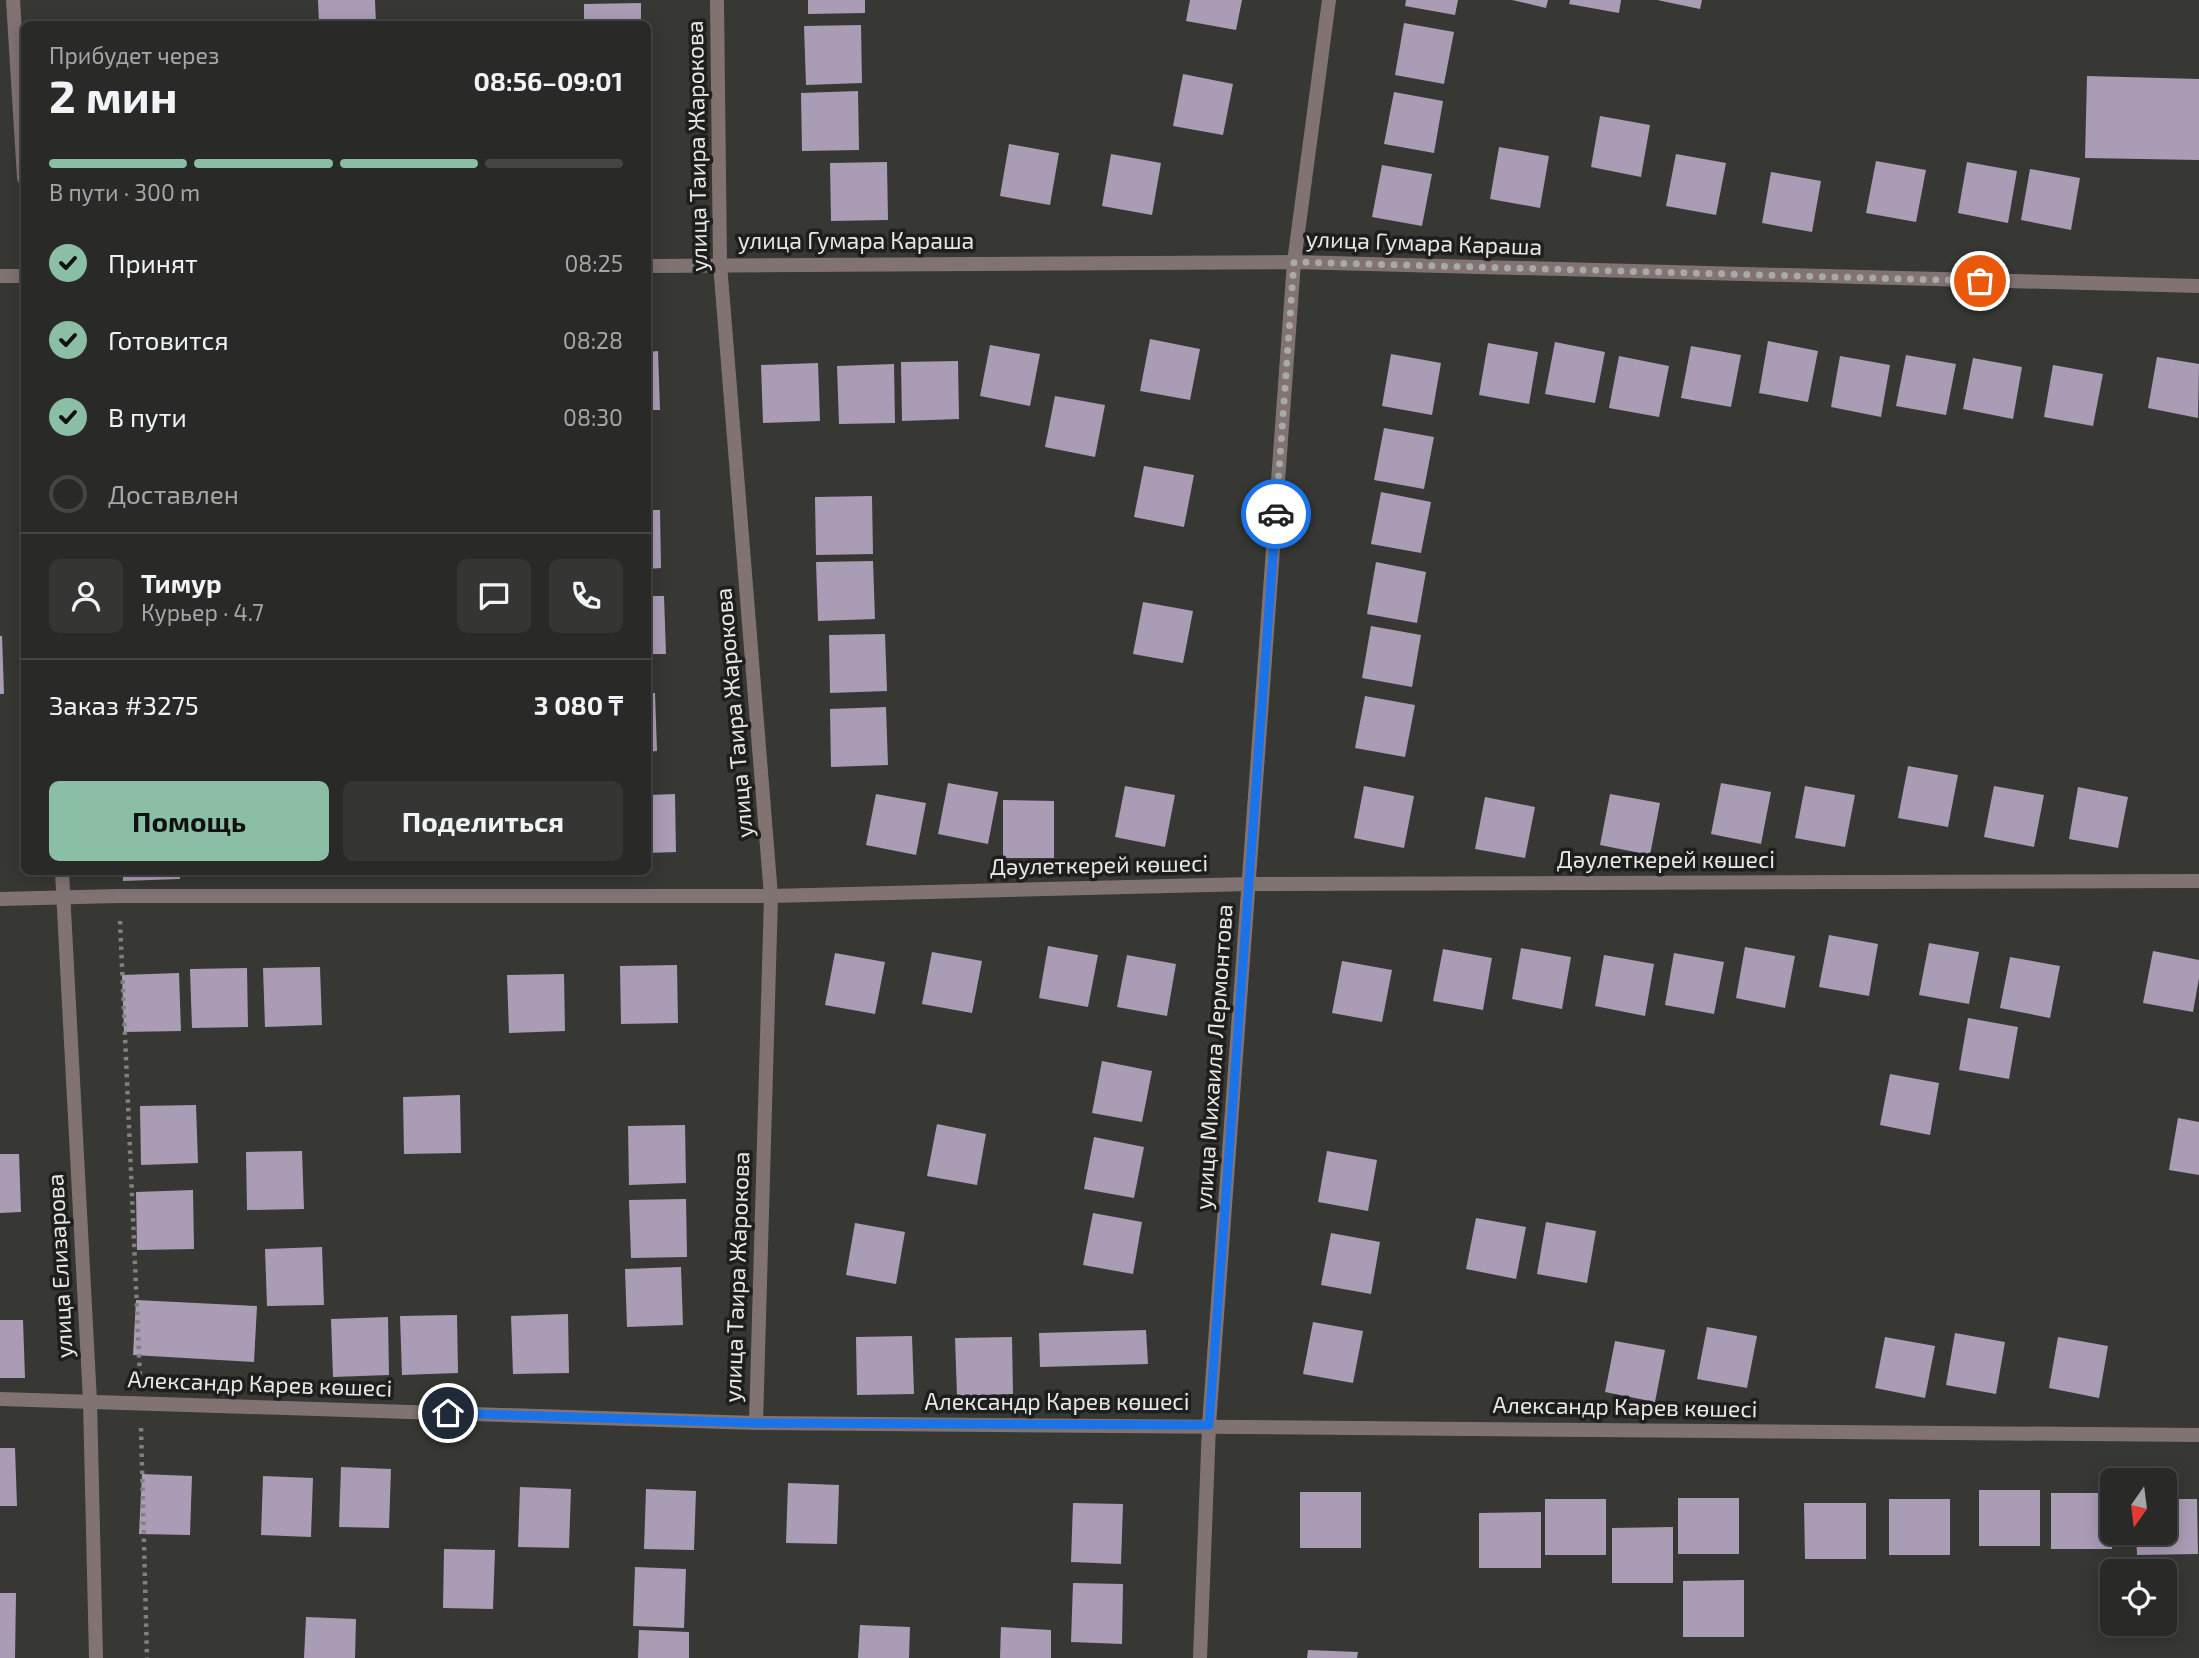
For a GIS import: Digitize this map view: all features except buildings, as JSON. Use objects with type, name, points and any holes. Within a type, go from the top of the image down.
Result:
[{"type":"street","points":[[13,0],[21,129]]},
{"type":"street","name":"улица Таира Жарокова","points":[[717,0],[720,264],[771,896],[756,1423]]},
{"type":"street","name":"улица Михаила Лермонтова","points":[[1200,1658],[1209,1425],[1294,262],[1329,0]]},
{"type":"street","name":"улица Гумара Караша","points":[[651,266],[1294,262],[2199,286]]},
{"type":"street","points":[[0,276],[21,276]]},
{"type":"street","name":"улица Елизарова","points":[[62,875],[90,1401],[96,1658]]},
{"type":"street","name":"Дәулеткерей көшесі","points":[[0,899],[119,896],[771,896],[1250,884],[2199,881]]},
{"type":"street","name":"Александр Карев көшесі","points":[[0,1399],[756,1423],[2199,1435]]},
{"type":"path","points":[[119,896],[141,1402],[146,1658]]},
{"type":"way so far","points":[[1276,514],[1294,262],[1980,281]]},
{"type":"route","points":[[448,1413],[756,1423],[1209,1425],[1276,514]]}]
